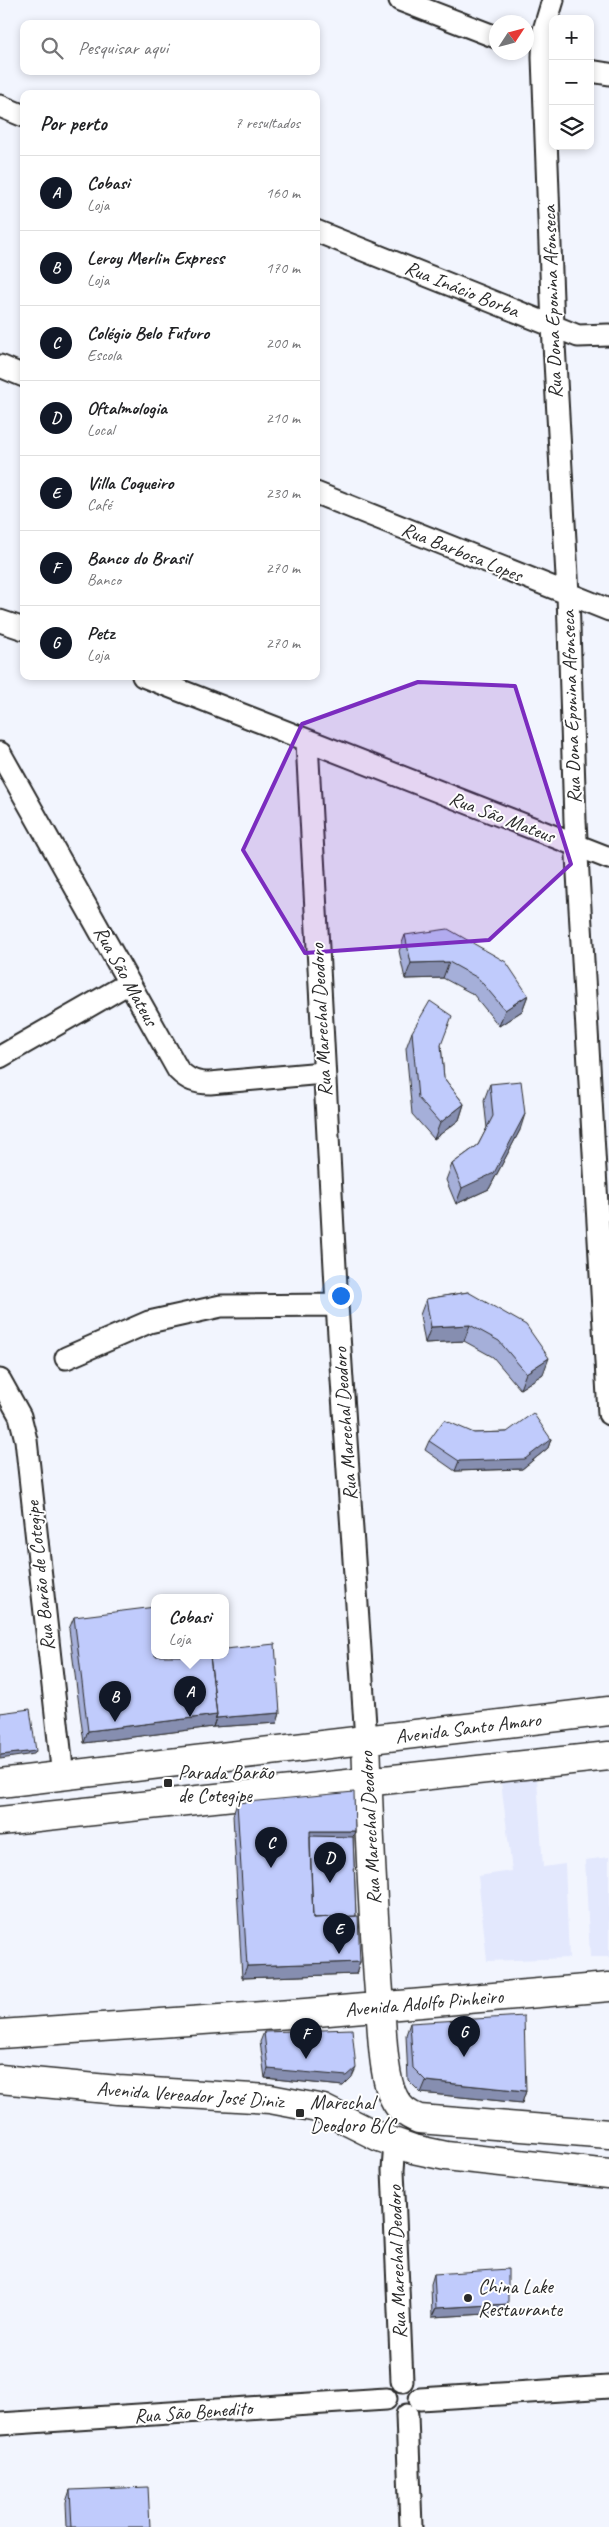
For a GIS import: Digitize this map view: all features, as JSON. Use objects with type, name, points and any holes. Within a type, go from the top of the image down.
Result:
[{"type":"main road","name":"Avenida Santo Amaro","points":[[0,1783],[609,1712]]},
{"type":"main road","name":"Rua Marechal Deodoro","points":[[366,1740],[380,2007],[389,2086],[397,2104],[403,2111],[419,2119],[609,2134]]},
{"type":"main road","points":[[0,1821],[609,1756]]},
{"type":"main road","name":"Avenida Adolfo Pinheiro","points":[[0,2034],[380,2007],[609,1987]]},
{"type":"main road","name":"Avenida Vereador José Diniz","points":[[0,2079],[118,2090],[270,2099],[323,2109],[395,2143],[446,2156],[609,2174]]},
{"type":"street","points":[[400,0],[489,34]]},
{"type":"street","name":"Rua Dona Eponina Afonseca","points":[[553,0],[544,30],[541,56],[553,326],[568,594],[577,846],[609,1414]]},
{"type":"street","points":[[594,72],[609,74]]},
{"type":"street","points":[[0,106],[20,114]]},
{"type":"street","name":"Rua Inácio Borba","points":[[320,233],[578,336],[609,335]]},
{"type":"street","points":[[0,366],[20,374]]},
{"type":"street","name":"Rua Barbosa Lopes","points":[[320,495],[609,610]]},
{"type":"street","points":[[0,621],[20,628]]},
{"type":"street","name":"Rua São Mateus","points":[[153,680],[307,742],[609,858]]},
{"type":"street","name":"Rua Marechal Deodoro","points":[[307,742],[323,1073],[366,1740]]},
{"type":"street","name":"Rua São Mateus","points":[[0,753],[178,1070],[193,1081],[210,1082],[323,1073]]},
{"type":"street","points":[[0,1057],[129,983]]},
{"type":"street","points":[[66,1358],[149,1322],[221,1306],[337,1305]]},
{"type":"street","name":"Rua Barão de Cotegipe","points":[[0,1380],[10,1418],[26,1440],[63,1777]]},
{"type":"street","name":"Rua Marechal Deodoro","points":[[395,2143],[393,2170],[402,2381]]},
{"type":"street","points":[[402,2381],[415,2386],[420,2399],[418,2406],[407,2415],[393,2411],[386,2399],[391,2387],[402,2381]]},
{"type":"street","points":[[420,2399],[609,2387]]},
{"type":"street","name":"Rua São Benedito","points":[[0,2424],[386,2399]]},
{"type":"street","points":[[407,2415],[411,2527]]},
{"type":"highlighted area","points":[[418,682],[515,686],[571,864],[489,940],[305,953],[243,850],[302,724]]},
{"type":"shaded area","points":[[537,1779],[543,1867],[565,1864],[569,1958],[487,1961],[478,1876],[512,1871],[501,1782]]},
{"type":"shaded area","points":[[609,1857],[609,1957],[590,1957],[585,1860]]},
{"type":"building","points":[[448,929],[506,962],[528,995],[505,1010],[478,978],[449,962],[411,963],[405,935]]},
{"type":"building","points":[[430,1001],[452,1016],[441,1045],[444,1078],[464,1104],[440,1123],[418,1098],[412,1032]]},
{"type":"building","points":[[521,1081],[525,1114],[494,1173],[462,1188],[452,1164],[478,1145],[493,1116],[490,1084]]},
{"type":"building","points":[[468,1292],[526,1325],[549,1358],[526,1373],[499,1341],[470,1325],[431,1327],[426,1299]]},
{"type":"building","points":[[533,1413],[551,1439],[525,1459],[459,1461],[429,1441],[444,1420],[474,1433],[507,1432]]},
{"type":"building","points":[[151,1607],[151,1659],[210,1659],[217,1715],[88,1731],[74,1617]]},
{"type":"building","points":[[275,1644],[280,1713],[216,1718],[210,1659],[229,1659],[229,1649]]},
{"type":"building","points":[[30,1709],[36,1751],[0,1755],[0,1713]]},
{"type":"building","points":[[354,1792],[355,1831],[310,1831],[310,1848],[313,1918],[358,1916],[360,1962],[247,1966],[237,1803]]},
{"type":"building","points":[[310,1836],[353,1837],[356,1916],[313,1918]]},
{"type":"building","points":[[524,2016],[526,2091],[426,2081],[413,2068],[410,2023]]},
{"type":"building","points":[[352,2029],[356,2068],[347,2076],[268,2069],[264,2032]]},
{"type":"building","name":"China Lake Restaurante","points":[[508,2269],[508,2304],[436,2308],[434,2274]]},
{"type":"building","points":[[148,2487],[150,2527],[72,2527],[70,2490]]},
{"type":"place","name":"Cobasi","points":[[190,1717]]},
{"type":"place","name":"Leroy Merlin Express","points":[[115,1722]]},
{"type":"place","name":"Parada Barão de Cotegipe","points":[[168,1783]]},
{"type":"place","name":"Colégio Belo Futuro","points":[[271,1868]]},
{"type":"place","name":"Oftalmologia","points":[[330,1883]]},
{"type":"place","name":"Villa Coqueiro","points":[[339,1954]]},
{"type":"place","name":"Petz","points":[[464,2057]]},
{"type":"place","name":"Banco do Brasil","points":[[306,2059]]},
{"type":"place","name":"Marechal Deodoro B/C","points":[[300,2113]]},
{"type":"place","name":"China Lake Restaurante","points":[[468,2298]]}]
